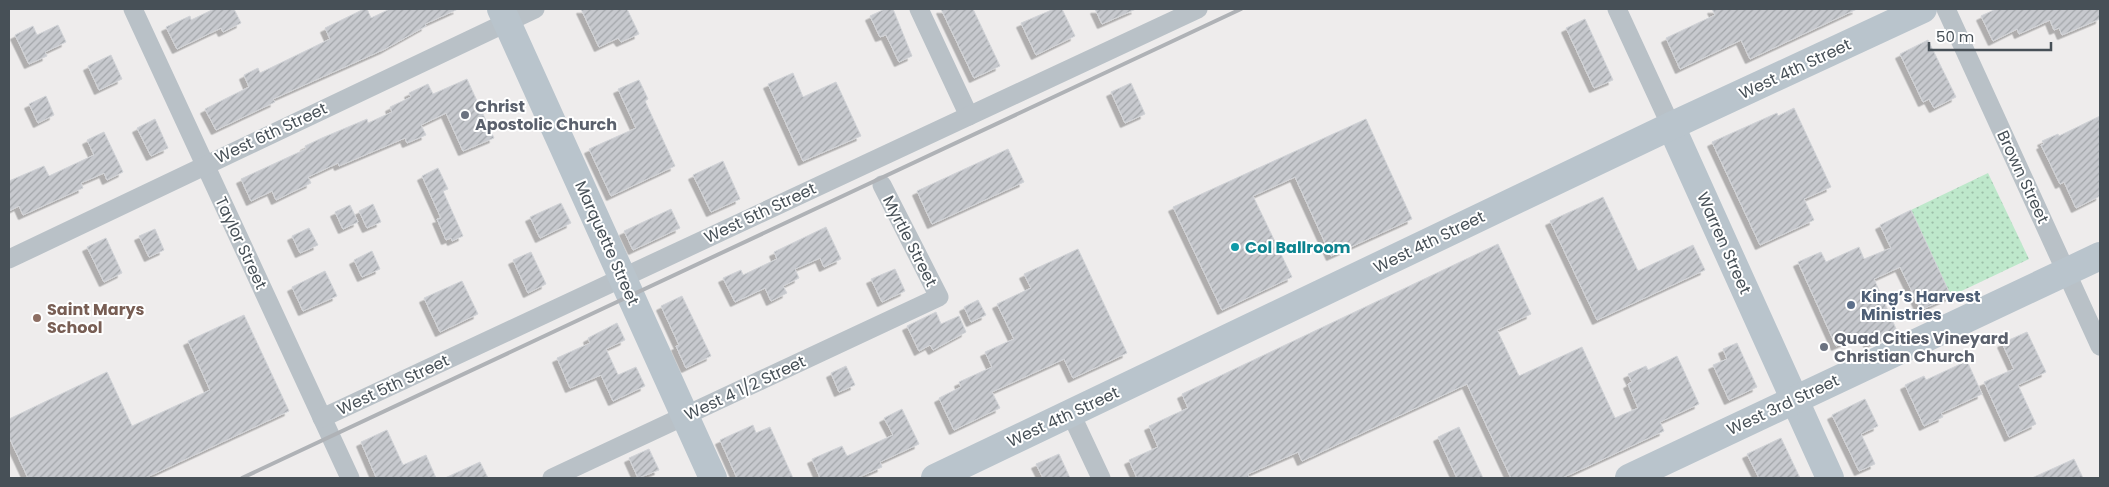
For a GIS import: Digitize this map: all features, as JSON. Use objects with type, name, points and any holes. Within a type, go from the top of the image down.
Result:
[{"type":"street","name":"Taylor Street","points":[[132,9],[350,478]]},
{"type":"street","name":"West 6th Street","points":[[9,259],[504,15],[535,9]]},
{"type":"street","points":[[919,9],[969,116]]},
{"type":"street","name":"West 5th Street","points":[[322,418],[1198,9]]},
{"type":"street","name":"Warren Street","points":[[1617,9],[1830,478]]},
{"type":"street","name":"West 4th Street","points":[[935,478],[1671,126],[1923,9]]},
{"type":"street","name":"Brown Street","points":[[1946,9],[2100,346]]},
{"type":"street","name":"Marquette Street","points":[[504,15],[713,478]]},
{"type":"street","name":"Myrtle Street","points":[[882,185],[938,297]]},
{"type":"street","name":"West 3rd Street","points":[[1629,478],[2100,256]]},
{"type":"street","name":"West 4 1/2 Street","points":[[552,478],[938,297]]},
{"type":"street","points":[[1071,414],[1101,478]]},
{"type":"green space","points":[[1988,173],[2029,259],[1951,296],[1911,210]]},
{"type":"building","points":[[214,9],[234,9],[241,23],[223,32],[221,28],[177,49],[166,27],[190,16],[191,20]]},
{"type":"building","points":[[367,9],[371,18],[390,9],[458,9],[425,24],[426,26],[385,49],[273,99],[275,102],[216,130],[205,109],[249,87],[244,75],[258,68],[260,73],[330,39],[325,28]]},
{"type":"building","points":[[581,9],[627,9],[639,34],[621,42],[618,38],[599,47]]},
{"type":"building","points":[[885,9],[893,9],[912,56],[899,62],[886,35],[880,37],[870,16]]},
{"type":"building","points":[[941,9],[973,9],[1000,66],[974,78]]},
{"type":"building","points":[[1054,9],[1062,9],[1075,36],[1036,55],[1021,23]]},
{"type":"building","points":[[1095,9],[1136,9],[1102,24]]},
{"type":"building","points":[[1712,9],[1857,9],[1750,59],[1741,40],[1680,69],[1666,38],[1715,15]]},
{"type":"building","points":[[1996,9],[2100,9],[2100,19],[2062,35],[2059,28],[2054,30],[2050,20],[2019,34],[2017,29],[1993,41],[1981,16]]},
{"type":"building","points":[[1585,19],[1613,80],[1594,88],[1566,28]]},
{"type":"building","points":[[58,25],[66,42],[45,52],[47,56],[29,64],[15,35],[33,26],[37,35]]},
{"type":"building","points":[[1928,40],[1956,97],[1934,108],[1929,99],[1923,102],[1900,54]]},
{"type":"building","points":[[111,55],[122,79],[99,90],[88,66]]},
{"type":"building","points":[[793,73],[803,97],[836,82],[861,136],[803,161],[768,84]]},
{"type":"building","points":[[467,79],[494,138],[463,151],[446,113],[421,125],[426,135],[407,143],[405,138],[339,166],[338,163],[308,177],[311,183],[276,200],[272,191],[251,201],[241,179],[306,149],[305,146],[322,138],[367,119],[368,123],[392,112],[390,107],[411,97],[409,93],[428,84],[433,94]]},
{"type":"building","points":[[639,80],[648,99],[645,101],[675,166],[611,196],[589,149],[636,128],[618,89]]},
{"type":"building","points":[[1131,83],[1145,114],[1125,123],[1111,92]]},
{"type":"building","points":[[46,96],[54,115],[38,123],[29,104]]},
{"type":"building","points":[[1794,108],[1831,187],[1804,199],[1814,220],[1760,245],[1712,142],[1777,113],[1778,116]]},
{"type":"building","points":[[2100,116],[2100,196],[2076,208],[2064,182],[2060,184],[2041,145],[2044,144],[2042,141],[2058,134],[2059,136]]},
{"type":"building","points":[[155,119],[168,148],[151,156],[137,128]]},
{"type":"building","points":[[1366,119],[1412,219],[1331,256],[1295,177],[1253,196],[1292,277],[1222,310],[1173,207]]},
{"type":"building","points":[[104,132],[123,172],[107,180],[104,173],[81,183],[83,188],[23,215],[19,206],[9,211],[9,181],[44,166],[49,176],[94,155],[87,140]]},
{"type":"building","points":[[1008,149],[1024,182],[932,224],[917,191]]},
{"type":"building","points":[[723,161],[740,199],[711,212],[693,175]]},
{"type":"building","points":[[438,168],[448,189],[443,191],[463,236],[452,241],[451,238],[446,240],[437,219],[441,218],[422,176]]},
{"type":"building","points":[[1603,197],[1638,271],[1693,245],[1705,270],[1597,320],[1550,221]]},
{"type":"building","points":[[561,203],[571,223],[540,238],[530,217]]},
{"type":"building","points":[[373,204],[381,222],[367,228],[359,211]]},
{"type":"building","points":[[350,205],[358,222],[343,229],[335,212]]},
{"type":"building","points":[[671,209],[680,228],[633,250],[624,231]]},
{"type":"building","name":"King’s Harvest Ministries","points":[[1911,210],[1951,296],[1921,310],[1900,267],[1874,279],[1897,331],[1869,344],[1864,333],[1836,346],[1798,262],[1821,252],[1826,262],[1859,247],[1864,259],[1891,248],[1880,225]]},
{"type":"building","points":[[826,227],[841,259],[824,267],[820,258],[795,269],[799,278],[783,286],[787,293],[771,301],[765,288],[735,302],[723,278],[741,270],[743,275],[777,259],[774,252]]},
{"type":"building","points":[[309,228],[318,245],[300,253],[292,236]]},
{"type":"building","points":[[155,229],[164,250],[149,257],[139,236]]},
{"type":"building","points":[[106,238],[122,273],[104,282],[87,247]]},
{"type":"building","points":[[1498,244],[1531,314],[1497,330],[1519,376],[1582,347],[1615,418],[1638,408],[1628,384],[1632,382],[1628,374],[1646,366],[1648,370],[1677,356],[1699,404],[1660,422],[1664,431],[1562,478],[1511,478],[1467,384],[1302,461],[1298,452],[1248,474],[1249,478],[1137,478],[1129,460],[1158,447],[1149,426],[1188,408],[1182,394]]},
{"type":"building","points":[[1078,249],[1127,353],[1073,378],[1064,359],[992,392],[1000,408],[954,430],[939,398],[961,387],[959,382],[992,367],[985,352],[1014,339],[997,304],[1031,288],[1024,274]]},
{"type":"building","points":[[372,251],[380,269],[362,277],[354,260]]},
{"type":"building","points":[[531,252],[546,284],[528,293],[513,260]]},
{"type":"building","points":[[895,269],[905,291],[882,302],[871,279]]},
{"type":"building","points":[[325,271],[337,296],[303,311],[292,287]]},
{"type":"building","points":[[462,281],[478,314],[440,332],[424,298]]},
{"type":"building","points":[[682,296],[711,356],[686,368],[676,346],[679,345],[661,306]]},
{"type":"building","points":[[978,300],[986,315],[971,322],[964,307]]},
{"type":"building","points":[[936,312],[941,324],[959,316],[966,332],[933,350],[930,345],[919,351],[907,326]]},
{"type":"building","points":[[244,315],[289,411],[145,478],[28,478],[9,437],[9,419],[107,372],[132,426],[210,390],[188,341]]},
{"type":"building","points":[[617,323],[625,340],[606,349],[618,375],[636,367],[645,386],[613,401],[601,375],[570,388],[557,358],[590,343],[588,338]]},
{"type":"building","points":[[2027,332],[2046,372],[2018,385],[2036,424],[2009,437],[1984,382],[2014,369],[2002,343]]},
{"type":"building","points":[[1737,343],[1757,387],[1729,400],[1713,365],[1727,359],[1723,349]]},
{"type":"building","points":[[1967,361],[1982,394],[1941,413],[1943,417],[1924,426],[1905,385],[1924,376],[1926,380]]},
{"type":"building","points":[[846,366],[855,385],[839,392],[831,373]]},
{"type":"building","points":[[1865,399],[1878,426],[1861,434],[1875,464],[1859,471],[1832,415]]},
{"type":"building","points":[[902,409],[919,444],[880,462],[882,467],[857,478],[820,478],[812,459],[842,446],[847,456],[893,435],[884,418]]},
{"type":"building","points":[[753,425],[756,433],[770,427],[793,478],[737,478],[720,440]]},
{"type":"building","points":[[1459,427],[1483,478],[1457,478],[1438,437]]},
{"type":"building","points":[[387,430],[403,465],[426,455],[436,478],[373,478],[376,477],[361,442]]},
{"type":"building","points":[[1781,438],[1800,478],[1759,478],[1747,454]]},
{"type":"building","points":[[649,449],[659,470],[638,478],[629,458]]},
{"type":"building","points":[[1059,454],[1070,478],[1043,478],[1036,464]]},
{"type":"building","points":[[2074,459],[2083,478],[2032,478]]},
{"type":"building","points":[[480,462],[488,478],[445,478]]},
{"type":"railway","points":[[242,478],[1241,9]]},
{"type":"place","name":"Christ Apostolic Church","points":[[465,115]]},
{"type":"place","name":"Col Ballroom","points":[[1235,247]]},
{"type":"place","name":"King’s Harvest Ministries","points":[[1851,305]]},
{"type":"place","name":"Saint Marys School","points":[[37,318]]},
{"type":"place","name":"Quad Cities Vineyard Christian Church","points":[[1824,347]]}]
